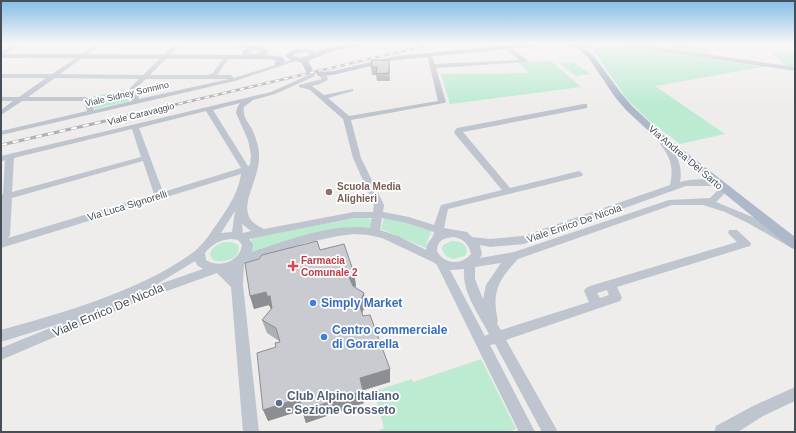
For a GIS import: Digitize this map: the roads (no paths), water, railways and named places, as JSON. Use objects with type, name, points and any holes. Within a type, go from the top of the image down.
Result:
[{"type":"main road","points":[[307,64],[315,72],[335,75],[350,68],[367,64]]},
{"type":"main road","points":[[313,64],[315,72]]},
{"type":"main road","name":"Via Andrea Del Sarto","points":[[603,64],[618,95],[658,135],[795,245]]},
{"type":"street","points":[[1,114],[70,64]]},
{"type":"street","points":[[136,102],[132,90],[156,64]]},
{"type":"street","points":[[209,77],[214,74],[221,64]]},
{"type":"street","name":"Viale Sidney Sonnino","points":[[257,73],[272,64]]},
{"type":"street","name":"Viale Sidney Sonnino","points":[[1,133],[247,76],[278,64]]},
{"type":"street","points":[[303,64],[325,80],[318,83],[315,90]]},
{"type":"street","points":[[347,118],[442,102],[432,66],[465,64]]},
{"type":"street","points":[[762,64],[795,69]]},
{"type":"street","name":"Viale Caravaggio","points":[[285,89],[315,72]]},
{"type":"street","points":[[1,76],[247,76]]},
{"type":"street","name":"Viale Caravaggio","points":[[5,157],[285,89],[318,83]]},
{"type":"street","points":[[301,86],[310,87],[315,90],[347,118],[357,158],[378,202],[378,215],[374,233]]},
{"type":"street","points":[[323,97],[351,90]]},
{"type":"street","points":[[240,115],[239,109],[242,105],[255,97]]},
{"type":"street","points":[[1,99],[85,99],[88,100],[91,113]]},
{"type":"street","points":[[227,104],[232,106],[240,115],[253,144],[249,188],[236,224],[239,237]]},
{"type":"street","points":[[508,191],[458,132],[460,130],[584,106]]},
{"type":"street","points":[[208,108],[250,168]]},
{"type":"street","points":[[135,126],[159,195]]},
{"type":"street","points":[[1,128],[22,128]]},
{"type":"street","points":[[658,135],[676,160],[677,169],[674,187]]},
{"type":"street","points":[[1,243],[5,234],[5,157]]},
{"type":"street","points":[[5,197],[146,158]]},
{"type":"street","points":[[211,241],[237,197],[250,168]]},
{"type":"street","name":"Via Luca Signorelli","points":[[1,243],[250,168]]},
{"type":"street","points":[[527,432],[483,342],[430,249],[431,244],[439,233],[442,210],[444,207],[579,174]]},
{"type":"street","name":"Viale Enrico De Nicola","points":[[239,237],[348,216],[378,215],[409,220],[439,233],[462,236],[490,243],[524,240],[674,187],[697,182],[721,187]]},
{"type":"street","points":[[704,202],[713,200],[721,187]]},
{"type":"street","name":"Viale Enrico De Nicola","points":[[240,260],[271,249],[322,236],[356,231],[374,233],[396,239],[438,261],[456,267],[470,263],[488,262],[514,256],[672,202],[704,202],[725,208],[743,215],[795,245]]},
{"type":"street","points":[[241,209],[243,220],[254,229],[265,232]]},
{"type":"street","points":[[442,217],[477,249],[477,254],[470,263],[468,273],[471,287],[550,432]]},
{"type":"street","points":[[483,342],[616,298],[610,284],[746,242],[733,233]]},
{"type":"street","points":[[240,260],[218,269],[210,268],[201,262],[200,253],[211,241],[224,236],[239,237],[245,240],[248,249],[240,260],[236,285],[251,432]]},
{"type":"street","name":"Viale Enrico De Nicola","points":[[1,336],[76,312],[116,297],[164,275],[200,253]]},
{"type":"street","name":"Viale Enrico De Nicola","points":[[498,338],[490,313],[490,290],[494,277],[514,256]]},
{"type":"street","points":[[218,269],[236,285]]},
{"type":"street","name":"Viale Enrico De Nicola","points":[[1,354],[190,276],[218,269]]},
{"type":"street","points":[[722,432],[758,411],[795,394]]},
{"type":"railway","points":[[161,108],[347,64]]},
{"type":"railway","points":[[1,145],[166,107]]},
{"type":"place","name":"Scuola Media Alighieri","points":[[329,192]]},
{"type":"place","name":"Farmacia Comunale 2","points":[[293,266]]},
{"type":"place","name":"Simply Market","points":[[313,303]]},
{"type":"place","name":"Centro commerciale di Gorarella","points":[[324,337]]},
{"type":"place","name":"Club Alpino Italiano - Sezione Grosseto","points":[[279,403]]}]
